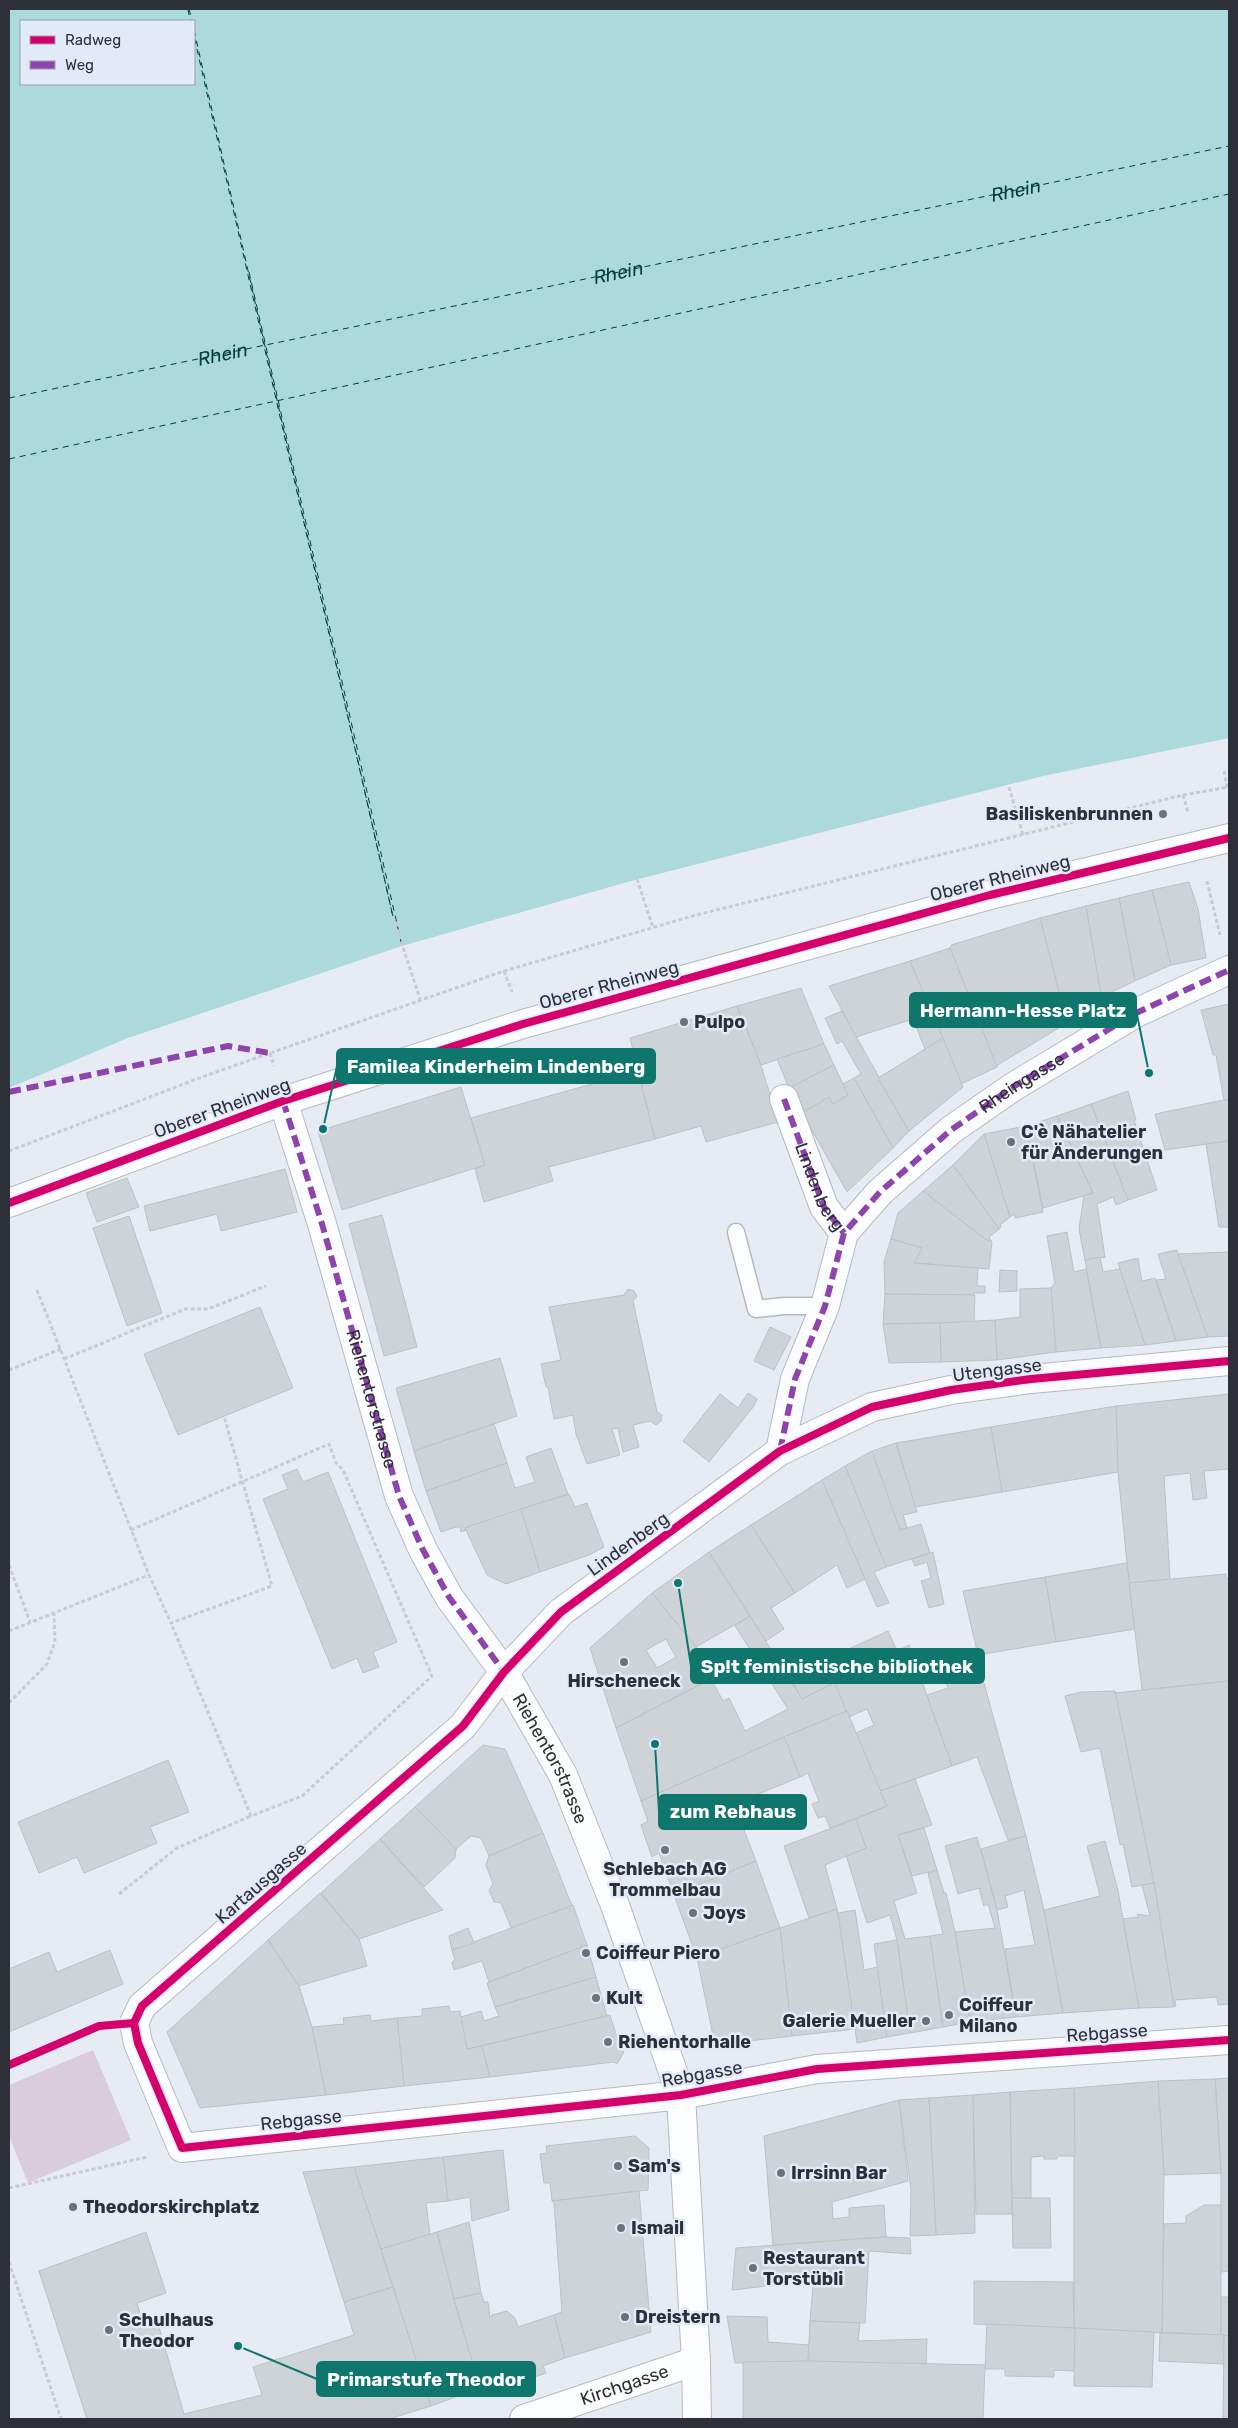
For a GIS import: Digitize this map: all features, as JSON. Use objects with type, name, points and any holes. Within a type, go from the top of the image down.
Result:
[{"type":"street","name":"Oberer Rheinweg","points":[[9,1203],[283,1101],[523,1024],[990,895],[1229,838]]},
{"type":"street","name":"Rheingasse","points":[[844,1234],[880,1192],[951,1130],[1013,1087],[1136,1013],[1229,970]]},
{"type":"street","name":"Lindenberg","points":[[504,1672],[561,1612],[780,1451],[795,1380],[826,1306],[844,1234],[824,1207],[784,1099]]},
{"type":"street","name":"Riehentorstrasse","points":[[283,1101],[325,1234],[399,1496],[423,1550],[449,1597],[504,1672],[563,1775],[616,1908],[681,2095],[696,2361],[697,2419]]},
{"type":"street","name":"Utengasse","points":[[780,1451],[872,1408],[951,1390],[1032,1380],[1229,1361]]},
{"type":"street","name":"Kartausgasse","points":[[182,2148],[138,2043],[134,2023],[142,2006],[463,1726],[504,1672]]},
{"type":"street","name":"Rebgasse","points":[[182,2148],[681,2095],[817,2069],[1229,2040]]},
{"type":"street","name":"Kirchgasse","points":[[524,2419],[696,2361]]},
{"type":"lane","points":[[736,1232],[756,1309],[784,1306],[826,1306]]},
{"type":"path","points":[[9,1151],[202,1077],[504,971],[653,928],[1023,835],[1228,787],[1224,771]]},
{"type":"path","points":[[1009,787],[1023,835]]},
{"type":"path","points":[[1198,844],[1222,942]]},
{"type":"path","points":[[637,878],[653,928]]},
{"type":"path","points":[[393,917],[420,999]]},
{"type":"path","points":[[64,1359],[185,1309],[208,1308],[266,1286]]},
{"type":"path","points":[[37,1290],[149,1575],[251,1816]]},
{"type":"path","points":[[9,1370],[61,1349]]},
{"type":"path","points":[[171,1624],[272,1586],[244,1481],[224,1416]]},
{"type":"path","points":[[119,1894],[177,1848],[302,1796],[432,1676],[343,1470],[336,1463],[329,1444],[131,1530]]},
{"type":"path","points":[[9,1565],[30,1622]]},
{"type":"path","points":[[9,1632],[149,1575]]},
{"type":"path","points":[[9,1703],[47,1664],[55,1642],[54,1613]]},
{"type":"path","points":[[9,2188],[182,2148]]},
{"type":"path","points":[[9,2262],[61,2419]]},
{"type":"shaded area","points":[[93,2050],[131,2140],[28,2183],[9,2136],[9,2085]]},
{"type":"water","name":"Rhein","points":[[9,9],[1229,9],[1229,738],[1043,776],[631,881],[402,946],[128,1038],[9,1088]]},
{"type":"building","points":[[1189,882],[1198,909],[1206,958],[1171,965],[1152,890]]},
{"type":"building","points":[[1152,890],[1171,965],[1135,981],[1119,898]]},
{"type":"building","points":[[1119,898],[1135,981],[1101,997],[1086,906]]},
{"type":"building","points":[[1086,906],[1102,1001],[1067,1023],[1040,918]]},
{"type":"building","points":[[1040,918],[1067,1023],[996,1066],[950,948],[951,945]]},
{"type":"building","points":[[950,948],[997,1067],[961,1084],[910,961]]},
{"type":"building","points":[[910,961],[943,1038],[925,1049],[913,1019],[856,1037],[829,986]]},
{"type":"building","points":[[801,988],[824,1044],[761,1065],[737,1006]]},
{"type":"building","points":[[1229,1004],[1229,1100],[1224,1100],[1216,1055],[1213,1055],[1201,1010]]},
{"type":"building","points":[[737,1006],[761,1065],[778,1122],[706,1142],[701,1126],[655,1139],[630,1038]]},
{"type":"building","points":[[842,1011],[909,1131],[893,1148],[854,1078],[861,1074],[842,1041],[837,1044],[825,1018]]},
{"type":"building","points":[[943,1038],[963,1087],[909,1131],[878,1078]]},
{"type":"building","points":[[824,1044],[834,1065],[789,1088],[777,1059]]},
{"type":"building","points":[[834,1065],[848,1095],[833,1104],[829,1097],[802,1113],[789,1088]]},
{"type":"building","points":[[638,1071],[655,1139],[549,1167],[553,1181],[484,1202],[475,1169],[485,1165],[471,1118]]},
{"type":"building","points":[[854,1078],[893,1148],[847,1192],[802,1113],[829,1097],[833,1104],[848,1095],[843,1084]]},
{"type":"building","points":[[461,1087],[485,1165],[342,1210],[318,1131]]},
{"type":"building","points":[[1128,1091],[1136,1120],[1134,1120],[1157,1190],[1128,1200],[1091,1104]]},
{"type":"building","points":[[1229,1100],[1229,1141],[1165,1150],[1155,1114]]},
{"type":"building","points":[[1091,1104],[1128,1200],[1116,1205],[1113,1197],[1097,1204],[1105,1257],[1085,1260],[1079,1229],[1084,1195],[1093,1193],[1057,1116]]},
{"type":"building","points":[[1057,1116],[1093,1193],[1043,1208],[1026,1126]]},
{"type":"building","points":[[1026,1126],[1043,1212],[1015,1218],[1014,1214],[1010,1217],[984,1134]]},
{"type":"building","points":[[984,1134],[1010,1217],[1000,1225],[999,1229],[953,1165]]},
{"type":"building","points":[[1229,1141],[1229,1227],[1219,1227],[1206,1144]]},
{"type":"building","points":[[953,1165],[999,1229],[989,1237],[992,1242],[985,1239],[923,1191]]},
{"type":"building","points":[[285,1169],[297,1212],[221,1231],[217,1214],[150,1231],[144,1206]]},
{"type":"building","points":[[127,1178],[139,1207],[97,1222],[86,1193]]},
{"type":"building","points":[[923,1191],[985,1239],[992,1242],[989,1269],[914,1263],[922,1248],[891,1239],[898,1213]]},
{"type":"building","points":[[382,1215],[417,1347],[384,1356],[349,1224]]},
{"type":"building","points":[[129,1216],[162,1313],[127,1326],[93,1228]]},
{"type":"building","points":[[1067,1232],[1074,1272],[1086,1269],[1101,1348],[1056,1352],[1051,1288],[1055,1283],[1047,1236]]},
{"type":"building","points":[[891,1239],[922,1248],[914,1263],[978,1268],[977,1286],[985,1286],[985,1293],[974,1293],[974,1295],[885,1294],[884,1262]]},
{"type":"building","points":[[1177,1250],[1208,1337],[1176,1341],[1156,1280],[1166,1279],[1158,1254]]},
{"type":"building","points":[[1229,1252],[1229,1336],[1208,1337],[1178,1254]]},
{"type":"building","points":[[1100,1257],[1103,1272],[1120,1269],[1145,1345],[1101,1348],[1085,1260]]},
{"type":"building","points":[[1138,1258],[1142,1281],[1155,1278],[1176,1341],[1145,1345],[1118,1263]]},
{"type":"building","points":[[1000,1270],[1017,1271],[1017,1291],[999,1292]]},
{"type":"building","points":[[1051,1288],[1056,1352],[997,1360],[995,1320],[1020,1317],[1020,1289]]},
{"type":"building","points":[[628,1289],[634,1291],[637,1296],[633,1301],[657,1412],[662,1415],[661,1421],[656,1425],[650,1421],[633,1425],[639,1447],[623,1452],[618,1428],[612,1429],[620,1455],[587,1464],[576,1434],[573,1415],[554,1419],[548,1387],[546,1387],[541,1364],[561,1360],[549,1307],[624,1295]]},
{"type":"building","points":[[885,1294],[975,1295],[974,1322],[883,1324]]},
{"type":"building","points":[[260,1307],[293,1388],[178,1435],[144,1354]]},
{"type":"building","points":[[995,1320],[997,1360],[941,1362],[940,1323]]},
{"type":"building","points":[[940,1323],[941,1362],[889,1363],[883,1324]]},
{"type":"building","points":[[770,1327],[791,1337],[774,1370],[754,1361]]},
{"type":"building","points":[[500,1358],[517,1416],[414,1451],[396,1388]]},
{"type":"building","points":[[748,1393],[757,1399],[754,1406],[709,1462],[683,1441],[720,1394],[738,1408]]},
{"type":"building","points":[[1229,1394],[1229,1469],[1204,1471],[1207,1498],[1193,1500],[1190,1473],[1164,1476],[1170,1579],[1129,1583],[1118,1472],[1116,1406]]},
{"type":"building","points":[[1116,1406],[1118,1472],[1002,1492],[991,1427]]},
{"type":"building","points":[[494,1424],[507,1463],[426,1491],[414,1451]]},
{"type":"building","points":[[991,1427],[1002,1492],[915,1507],[896,1443]]},
{"type":"building","points":[[896,1443],[917,1512],[903,1515],[907,1528],[900,1530],[872,1451]]},
{"type":"building","points":[[551,1448],[568,1494],[465,1528],[466,1530],[461,1532],[460,1527],[456,1527],[441,1532],[426,1491],[507,1463],[515,1488],[535,1482],[526,1457]]},
{"type":"building","points":[[872,1451],[900,1530],[921,1524],[930,1553],[886,1567],[845,1466]]},
{"type":"building","points":[[845,1466],[886,1567],[874,1572],[889,1603],[877,1607],[822,1480]]},
{"type":"building","points":[[297,1469],[303,1482],[328,1472],[397,1642],[373,1652],[379,1667],[363,1673],[357,1658],[332,1669],[263,1499],[288,1489],[282,1475]]},
{"type":"building","points":[[822,1480],[865,1579],[847,1588],[837,1565],[795,1593],[751,1525]]},
{"type":"building","points":[[569,1494],[575,1507],[587,1503],[604,1547],[589,1555],[540,1572],[521,1509]]},
{"type":"building","points":[[521,1509],[540,1572],[506,1584],[487,1575],[465,1528]]},
{"type":"building","points":[[751,1525],[795,1593],[771,1608],[784,1629],[766,1641],[709,1552]]},
{"type":"building","points":[[709,1552],[750,1616],[696,1647],[652,1593]]},
{"type":"building","points":[[933,1552],[944,1604],[929,1608],[921,1581],[931,1578],[927,1562],[915,1566],[912,1559]]},
{"type":"building","points":[[1127,1563],[1135,1629],[1056,1642],[1045,1577]]},
{"type":"building","points":[[1226,1574],[1226,1578],[1229,1578],[1229,1681],[1142,1690],[1129,1583]]},
{"type":"building","points":[[1045,1577],[1056,1642],[978,1655],[963,1591]]},
{"type":"building","name":"Hirscheneck","points":[[652,1593],[696,1647],[711,1679],[616,1728],[590,1648]],"holes":[[[666,1639],[676,1657],[657,1668],[646,1650]]]},
{"type":"building","points":[[750,1616],[802,1699],[835,1682],[847,1711],[641,1801],[616,1728],[711,1679],[723,1701],[729,1698],[745,1731],[788,1709],[735,1626]]},
{"type":"building","points":[[888,1631],[897,1651],[909,1645],[952,1766],[880,1791],[856,1733],[874,1725],[867,1709],[849,1717],[821,1651],[829,1648],[833,1656]]},
{"type":"building","points":[[825,1659],[835,1682],[802,1699],[790,1678]]},
{"type":"building","points":[[958,1675],[961,1683],[982,1676],[1026,1836],[1008,1840],[977,1757],[952,1766],[927,1695],[948,1688],[945,1680]]},
{"type":"building","points":[[1229,1681],[1229,2004],[1218,2005],[1217,1997],[1175,2000],[1176,2006],[1174,2007],[1154,1883],[1115,1693]]},
{"type":"building","points":[[1115,1691],[1154,1883],[1132,1887],[1123,1844],[1120,1845],[1100,1748],[1081,1752],[1065,1696],[1081,1692]]},
{"type":"building","points":[[847,1711],[887,1806],[830,1828],[825,1816],[818,1818],[812,1804],[819,1801],[808,1773],[800,1777],[784,1737]]},
{"type":"building","points":[[784,1737],[800,1777],[734,1804],[756,1861],[674,1895],[659,1853],[652,1857],[646,1840],[641,1825],[648,1821],[641,1801]]},
{"type":"building","points":[[483,1745],[505,1749],[543,1833],[489,1856],[481,1838],[471,1836],[456,1849],[415,1807]]},
{"type":"building","points":[[168,1760],[189,1812],[150,1827],[157,1843],[84,1873],[77,1857],[39,1873],[18,1822]]},
{"type":"building","points":[[915,1779],[932,1825],[898,1835],[917,1893],[894,1901],[905,1939],[930,1936],[943,2027],[910,2033],[897,1940],[890,1915],[867,1923],[846,1855],[866,1848],[856,1819],[887,1806],[880,1791]]},
{"type":"building","points":[[415,1807],[456,1849],[455,1858],[424,1887],[380,1839]]},
{"type":"building","points":[[856,1819],[866,1848],[825,1865],[837,1909],[809,1918],[784,1846]]},
{"type":"building","points":[[924,1828],[937,1870],[912,1876],[898,1835]]},
{"type":"building","points":[[543,1833],[572,1906],[512,1930],[501,1903],[494,1902],[489,1890],[493,1884],[486,1865],[489,1856]]},
{"type":"building","points":[[1026,1836],[1044,1910],[1063,2013],[1016,2017],[1005,1949],[1035,1945],[1024,1890],[1005,1896],[1008,1907],[997,1910],[981,1849]]},
{"type":"building","points":[[977,1837],[997,1910],[1016,2017],[970,2022],[955,1932],[995,1928],[988,1904],[984,1906],[979,1888],[958,1894],[945,1846]]},
{"type":"building","points":[[380,1839],[443,1910],[359,1939],[321,1893]]},
{"type":"building","points":[[1105,1841],[1118,1891],[1139,2008],[1063,2013],[1044,1910],[1100,1896],[1087,1846]]},
{"type":"building","points":[[756,1861],[780,1928],[697,1958],[674,1895]]},
{"type":"building","points":[[937,1870],[944,1893],[946,1893],[955,1932],[970,2022],[943,2027],[930,1936],[943,1934],[928,1873]]},
{"type":"building","points":[[1154,1883],[1174,2007],[1139,2008],[1123,1919],[1138,1917],[1137,1914],[1150,1916],[1142,1885]]},
{"type":"building","points":[[320,1893],[359,1939],[367,1966],[299,1986],[268,1940]]},
{"type":"building","points":[[573,1905],[587,1945],[489,1982],[482,1961],[454,1970],[452,1962],[455,1960],[452,1950]]},
{"type":"building","points":[[837,1909],[856,2029],[792,2036],[780,1928]]},
{"type":"building","points":[[855,1910],[864,1970],[878,1967],[887,2037],[857,2043],[838,1913]]},
{"type":"building","points":[[468,1928],[474,1943],[452,1950],[449,1936]]},
{"type":"building","points":[[780,1928],[792,2036],[715,2045],[697,1958]]},
{"type":"building","points":[[268,1940],[299,1986],[312,2027],[326,2095],[200,2108],[167,2032]]},
{"type":"building","points":[[897,1940],[910,2033],[887,2037],[874,1944]]},
{"type":"building","points":[[587,1945],[596,1977],[495,2007],[487,1983]]},
{"type":"building","points":[[110,1950],[123,1984],[9,2032],[9,1969],[49,1952],[57,1972]]},
{"type":"building","points":[[596,1977],[607,2016],[467,2049],[461,2017],[481,2011],[484,2021],[499,2016],[495,2007]]},
{"type":"building","points":[[449,2006],[450,2012],[460,2011],[467,2049],[482,2046],[490,2077],[404,2086],[397,2018],[422,2016],[422,2009]]},
{"type":"building","points":[[370,2015],[371,2021],[397,2018],[404,2086],[326,2095],[312,2027],[344,2024],[343,2018]]},
{"type":"building","points":[[610,2015],[621,2050],[624,2052],[617,2064],[614,2062],[490,2077],[482,2046]]},
{"type":"building","points":[[1229,2078],[1229,2271],[1221,2272],[1221,2173],[1215,2079]]},
{"type":"building","points":[[1215,2079],[1221,2173],[1164,2175],[1158,2081]]},
{"type":"building","points":[[1158,2081],[1164,2175],[1162,2333],[1074,2328],[1074,2088]]},
{"type":"building","points":[[1074,2088],[1075,2156],[1058,2156],[1057,2159],[1044,2159],[1044,2156],[1031,2157],[1031,2198],[1012,2198],[1010,2092]]},
{"type":"building","points":[[1010,2092],[1012,2214],[976,2214],[973,2095]]},
{"type":"building","points":[[973,2095],[975,2233],[936,2235],[929,2098]]},
{"type":"building","points":[[929,2098],[936,2235],[910,2236],[911,2189],[899,2100]]},
{"type":"building","points":[[899,2100],[908,2181],[832,2202],[833,2219],[849,2217],[849,2208],[884,2205],[886,2237],[773,2245],[764,2136]]},
{"type":"building","points":[[635,2136],[649,2148],[648,2190],[552,2201],[550,2183],[544,2183],[540,2154],[547,2153],[546,2146]]},
{"type":"building","points":[[503,2150],[509,2210],[472,2221],[470,2197],[448,2201],[443,2157]]},
{"type":"building","points":[[443,2157],[448,2201],[426,2203],[430,2235],[381,2249],[354,2167]]},
{"type":"building","points":[[354,2167],[393,2287],[344,2302],[303,2172]]},
{"type":"building","points":[[639,2191],[651,2332],[565,2358],[554,2315],[562,2312],[554,2203],[552,2201]]},
{"type":"building","points":[[1012,2198],[1050,2198],[1051,2248],[1013,2248]]},
{"type":"building","points":[[1204,2205],[1221,2205],[1221,2335],[1162,2332],[1164,2224],[1186,2223],[1186,2216]]},
{"type":"building","points":[[469,2222],[481,2293],[454,2299],[437,2232]]},
{"type":"building","name":"Schulhaus Theodor","points":[[146,2232],[166,2293],[137,2303],[143,2324],[157,2320],[184,2414],[262,2395],[253,2367],[354,2335],[344,2302],[393,2287],[431,2406],[389,2419],[87,2419],[39,2271]]},
{"type":"building","points":[[437,2232],[480,2388],[431,2406],[381,2249]]},
{"type":"building","points":[[886,2237],[910,2238],[911,2254],[869,2251],[865,2323],[810,2321],[814,2273],[776,2277],[777,2285],[732,2290],[736,2248]]},
{"type":"building","points":[[974,2281],[1073,2282],[1074,2328],[974,2324]]},
{"type":"building","points":[[481,2293],[484,2302],[488,2302],[490,2318],[492,2315],[507,2311],[515,2318],[518,2327],[554,2315],[565,2358],[543,2366],[546,2373],[520,2382],[518,2375],[480,2388],[454,2299]]},
{"type":"building","points":[[1221,2297],[1229,2297],[1229,2336],[1221,2335]]},
{"type":"building","points":[[727,2316],[767,2317],[768,2342],[809,2345],[808,2361],[735,2363]]},
{"type":"building","points":[[810,2321],[860,2323],[858,2341],[927,2339],[926,2365],[808,2361]]},
{"type":"building","points":[[987,2324],[1075,2328],[1074,2371],[1054,2370],[1054,2377],[1005,2376],[1005,2369],[985,2369]]},
{"type":"building","points":[[1075,2328],[1154,2332],[1152,2387],[1074,2386]]},
{"type":"building","points":[[1160,2333],[1224,2335],[1224,2364],[1159,2361]]},
{"type":"building","points":[[1224,2335],[1229,2336],[1229,2419],[1223,2419]]},
{"type":"building","points":[[808,2361],[985,2365],[983,2419],[743,2419],[743,2362]]},
{"type":"ferry route","points":[[188,9],[190,20]]},
{"type":"ferry route","points":[[189,9],[192,20]]},
{"type":"ferry route","points":[[195,34],[393,917],[195,40]]},
{"type":"ferry route","points":[[9,398],[1229,146]]},
{"type":"ferry route","points":[[9,459],[1229,194]]},
{"type":"ferry route","points":[[249,272],[402,946]]},
{"type":"marked path","points":[[780,1451],[795,1379],[825,1306],[844,1233],[880,1192],[951,1130],[1013,1087],[1136,1013],[1229,970]]},
{"type":"marked path","points":[[9,1092],[228,1046],[270,1053]]},
{"type":"marked path","points":[[784,1099],[824,1207],[844,1233]]},
{"type":"marked path","points":[[283,1101],[322,1224],[399,1496],[423,1550],[449,1597],[504,1672]]},
{"type":"cycle path","points":[[9,1203],[283,1101],[523,1024],[990,895],[1229,838]]},
{"type":"cycle path","points":[[1229,1361],[1031,1379],[951,1390],[872,1407],[780,1451],[561,1612],[504,1672],[463,1726],[142,2006],[134,2023],[138,2043],[182,2148],[681,2095],[817,2069],[1229,2040]]},
{"type":"cycle path","points":[[9,2065],[99,2026],[134,2023]]},
{"type":"place","name":"Basiliskenbrunnen","points":[[1163,814]]},
{"type":"place","name":"Pulpo","points":[[684,1022]]},
{"type":"place","name":"Hermann-Hesse Platz","points":[[1149,1073]]},
{"type":"place","name":"Familea Kinderheim Lindenberg","points":[[323,1129]]},
{"type":"place","name":"C'è Nähatelier für Änderungen","points":[[1011,1142]]},
{"type":"place","name":"Sp!t feministische bibliothek","points":[[678,1583]]},
{"type":"place","name":"Hirscheneck","points":[[624,1662]]},
{"type":"place","name":"zum Rebhaus","points":[[655,1744]]},
{"type":"place","name":"Schlebach AG Trommelbau","points":[[665,1850]]},
{"type":"place","name":"Joys","points":[[693,1913]]},
{"type":"place","name":"Coiffeur Piero","points":[[586,1953]]},
{"type":"place","name":"Kult","points":[[596,1998]]},
{"type":"place","name":"Coiffeur Milano","points":[[949,2015]]},
{"type":"place","name":"Galerie Mueller","points":[[926,2021]]},
{"type":"place","name":"Riehentorhalle","points":[[608,2042]]},
{"type":"place","name":"Sam's","points":[[618,2166]]},
{"type":"place","name":"Irrsinn Bar","points":[[781,2173]]},
{"type":"place","name":"Theodorskirchplatz","points":[[73,2207]]},
{"type":"place","name":"Ismail","points":[[621,2228]]},
{"type":"place","name":"Restaurant Torstübli","points":[[753,2268]]},
{"type":"place","name":"Dreistern","points":[[625,2317]]},
{"type":"place","name":"Schulhaus Theodor","points":[[109,2330]]},
{"type":"place","name":"Primarstufe Theodor","points":[[238,2346]]}]
